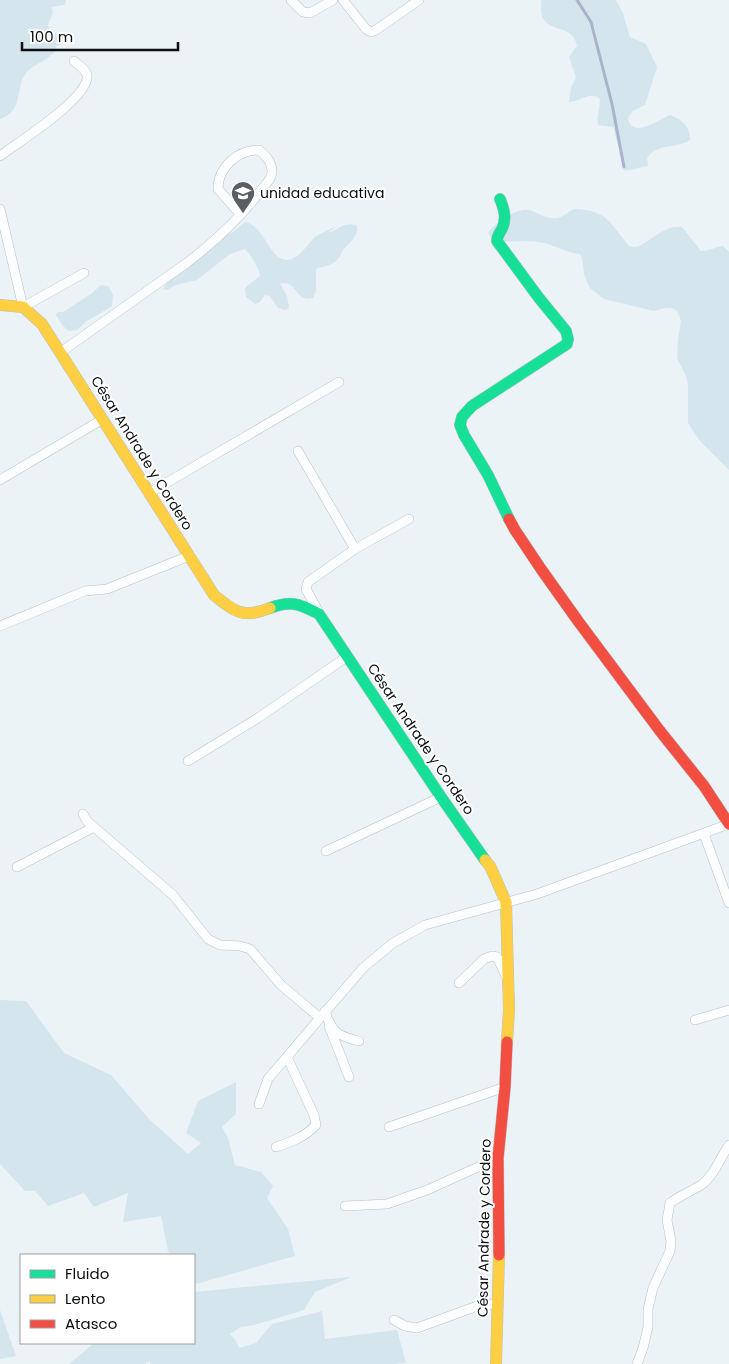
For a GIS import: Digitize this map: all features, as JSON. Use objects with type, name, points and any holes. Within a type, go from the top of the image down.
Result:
[{"type":"street","points":[[291,0],[303,12],[310,13],[332,0]]},
{"type":"street","points":[[343,0],[366,29],[371,32],[419,0]]},
{"type":"street","points":[[0,156],[62,111],[84,87],[88,77],[86,71],[74,61]]},
{"type":"street","points":[[61,352],[188,262],[207,247],[240,214],[255,198],[271,176],[272,168],[269,161],[265,154],[259,150],[241,153],[229,163],[221,173],[218,181],[218,189],[240,214]]},
{"type":"street","points":[[259,1104],[268,1080],[322,1015],[363,968],[393,943],[425,925],[537,894],[729,824],[704,786],[641,706],[541,569],[515,530],[488,475],[460,425],[462,417],[472,406],[567,344],[568,339],[566,332],[497,241],[497,237],[506,221],[500,199]]},
{"type":"street","points":[[0,209],[23,307]]},
{"type":"street","points":[[0,305],[23,307],[84,273]]},
{"type":"street","name":"César Andrade y Cordero","points":[[23,307],[42,324],[61,352],[214,595],[242,614],[251,614],[289,603],[300,604],[319,614],[441,797],[490,866],[506,902],[509,1010],[505,1088],[498,1158],[496,1364]]},
{"type":"street","points":[[149,494],[339,382]]},
{"type":"street","points":[[0,480],[103,419]]},
{"type":"street","points":[[298,451],[355,549]]},
{"type":"street","points":[[319,614],[306,589],[308,582],[355,549],[409,518]]},
{"type":"street","points":[[0,626],[85,591],[107,589],[189,556]]},
{"type":"street","points":[[188,760],[258,718],[348,656]]},
{"type":"street","points":[[326,851],[441,797]]},
{"type":"street","points":[[83,814],[87,821],[174,895],[208,939],[220,945],[240,946],[250,949],[281,985],[322,1015],[342,1037],[359,1041]]},
{"type":"street","points":[[17,867],[94,827]]},
{"type":"street","points":[[704,834],[729,903]]},
{"type":"street","points":[[459,982],[484,959],[492,956],[497,957],[508,981]]},
{"type":"street","points":[[696,1020],[729,1010]]},
{"type":"street","points":[[330,1026],[349,1078]]},
{"type":"street","points":[[276,1147],[294,1141],[310,1132],[316,1125],[314,1115],[288,1057]]},
{"type":"street","points":[[389,1127],[505,1088]]},
{"type":"street","points":[[637,1364],[648,1327],[648,1309],[653,1288],[670,1251],[667,1220],[670,1203],[681,1194],[703,1184],[712,1174],[729,1145]]},
{"type":"street","points":[[345,1206],[387,1204],[428,1190],[498,1158]]},
{"type":"street","points":[[394,1320],[405,1326],[417,1328],[480,1305],[498,1304]]},
{"type":"shaded area","points":[[0,0],[66,0],[65,5],[51,7],[53,12],[48,25],[50,32],[66,36],[69,41],[56,46],[55,52],[26,73],[15,107],[7,116],[0,119]]},
{"type":"shaded area","points":[[541,0],[616,0],[623,13],[630,37],[646,44],[657,67],[645,105],[633,111],[628,118],[631,124],[640,128],[670,115],[685,125],[689,132],[690,140],[656,150],[647,158],[648,166],[625,171],[613,127],[598,125],[600,99],[589,96],[569,102],[571,88],[576,77],[569,57],[577,46],[571,34],[545,22],[541,14]]},
{"type":"shaded area","points":[[575,209],[594,212],[607,219],[629,246],[640,246],[666,230],[682,227],[701,251],[723,246],[729,252],[729,470],[700,441],[688,423],[688,385],[686,376],[677,358],[681,321],[677,311],[672,308],[665,308],[654,311],[604,299],[589,287],[580,254],[539,242],[492,240],[488,233],[500,221],[518,211],[528,210],[553,218]]},
{"type":"shaded area","points":[[245,222],[257,230],[276,255],[281,259],[287,260],[299,255],[316,237],[338,226],[327,233],[344,225],[351,224],[357,225],[357,232],[337,260],[316,269],[316,291],[313,298],[307,299],[302,297],[290,284],[280,284],[287,296],[289,307],[286,310],[278,308],[270,296],[265,295],[260,302],[255,304],[246,297],[245,289],[247,286],[260,276],[256,265],[245,249],[230,254],[197,280],[176,285],[167,290],[163,289],[170,278],[219,239],[230,234]]},
{"type":"shaded area","points":[[101,285],[108,286],[113,295],[112,306],[87,321],[77,330],[69,331],[62,325],[56,315],[58,312],[63,312],[91,294]]},
{"type":"shaded area","points":[[0,1000],[26,1001],[64,1053],[111,1075],[149,1119],[188,1154],[201,1143],[186,1133],[198,1101],[236,1082],[236,1114],[222,1127],[228,1138],[235,1165],[261,1172],[273,1186],[267,1198],[288,1229],[295,1256],[196,1284],[195,1254],[170,1254],[161,1216],[123,1222],[128,1193],[94,1207],[84,1193],[48,1206],[35,1191],[25,1191],[0,1164]]},
{"type":"shaded area","points":[[351,1277],[315,1292],[304,1310],[241,1327],[230,1334],[239,1348],[256,1343],[272,1324],[322,1311],[325,1339],[397,1330],[406,1363],[150,1364],[150,1361],[145,1364],[69,1364],[93,1344],[195,1344],[195,1292]]},
{"type":"shaded area","points":[[0,1310],[16,1356],[0,1359]]},
{"type":"waterway","points":[[577,0],[591,22],[612,104],[624,167]]},
{"type":"traffic: fast","points":[[500,199],[505,217],[497,241],[566,331],[568,339],[567,344],[472,406],[462,417],[460,425],[464,435],[488,475],[509,519]]},
{"type":"traffic: fast","points":[[270,608],[284,604],[295,604],[319,614],[485,860]]},
{"type":"traffic: slow","points":[[0,305],[23,307],[42,324],[214,595],[228,606],[240,612],[253,613],[270,608]]},
{"type":"traffic: slow","points":[[485,860],[490,866],[506,902],[509,1010],[507,1042]]},
{"type":"traffic: slow","points":[[496,1364],[499,1255]]},
{"type":"traffic: jam","points":[[509,519],[541,569],[578,621],[660,731],[704,786],[729,824]]},
{"type":"traffic: jam","points":[[499,1255],[498,1158],[507,1042]]},
{"type":"place","name":"unidad educativa","points":[[243,214]]}]
